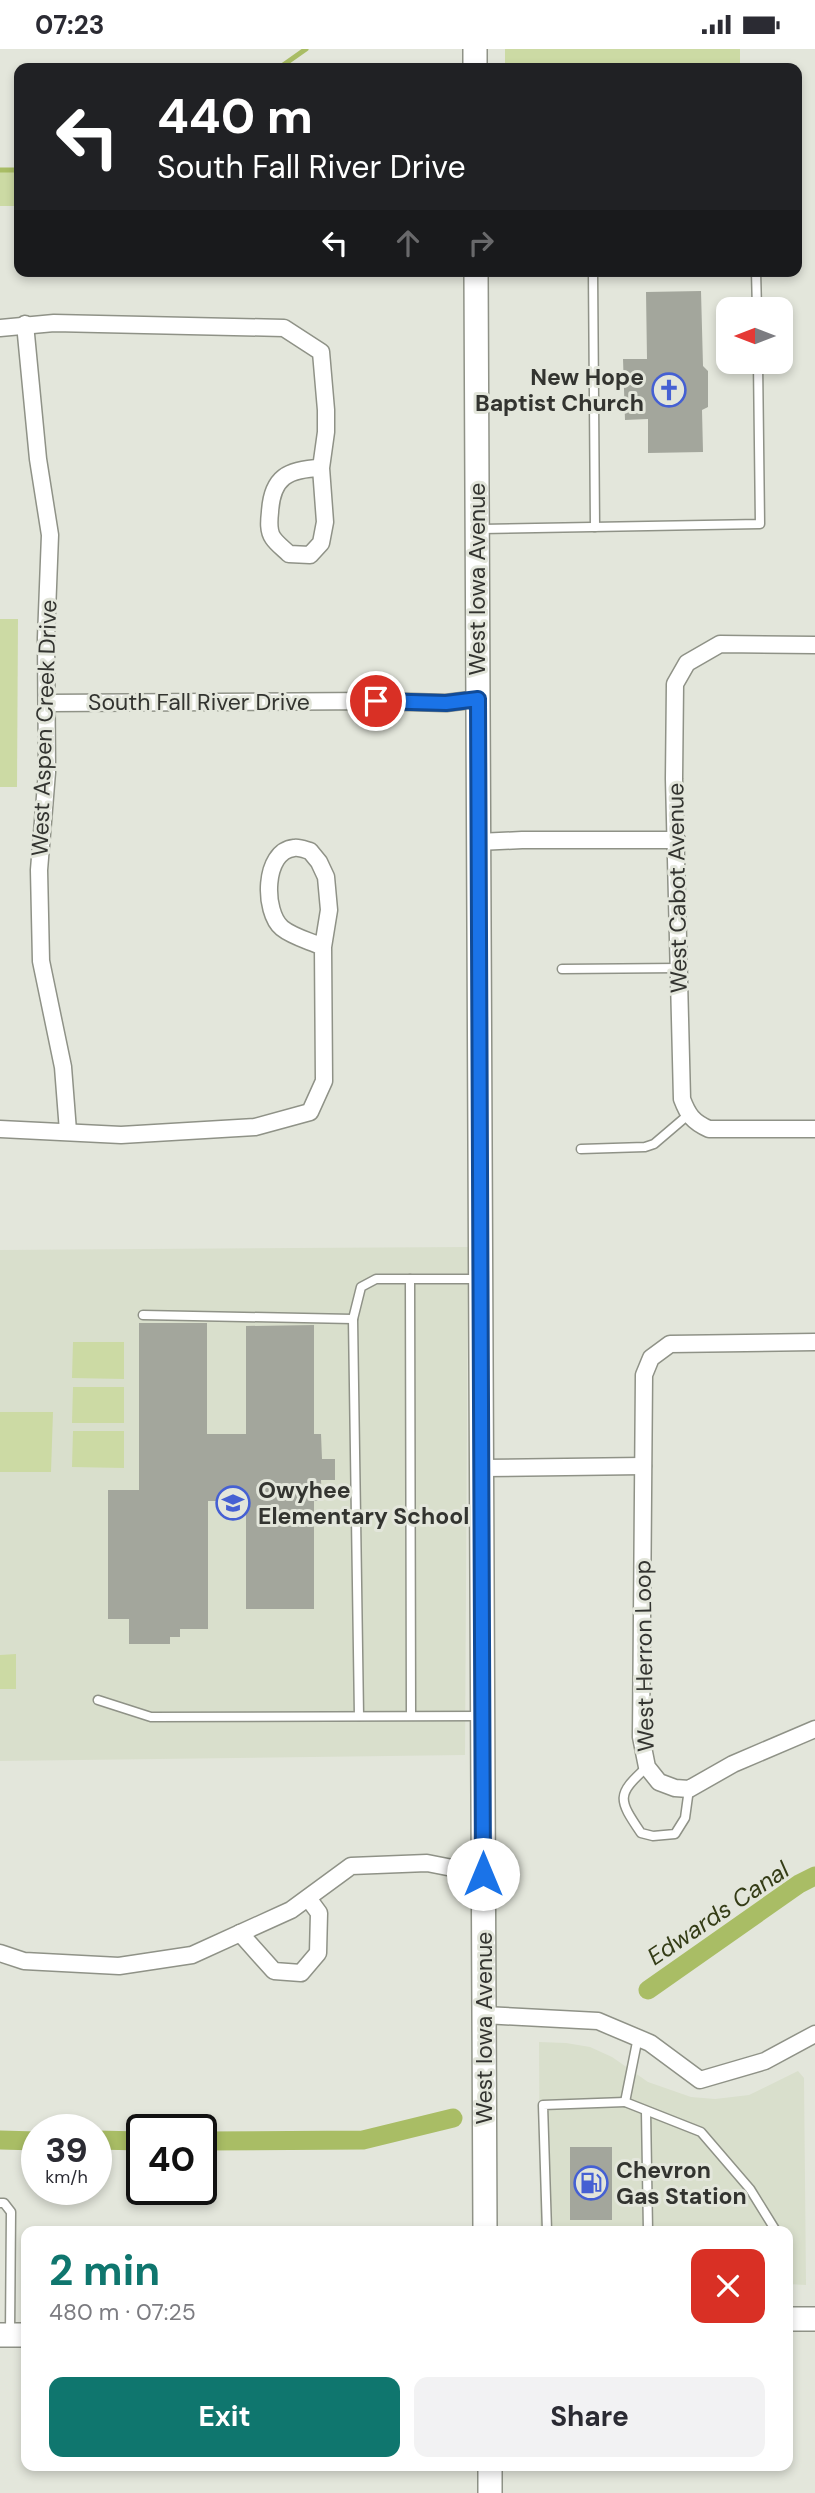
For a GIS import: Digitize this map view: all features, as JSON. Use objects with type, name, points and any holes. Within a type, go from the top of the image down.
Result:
[{"type":"street","name":"West Iowa Avenue","points":[[476,277],[485,2226]]},
{"type":"street","points":[[0,328],[25,324],[180,324],[284,328],[321,352],[326,432],[321,468],[325,522],[321,543],[310,555],[289,554],[270,533],[271,499],[275,485],[292,473],[306,468],[321,468]]},
{"type":"street","name":"West Aspen Creek Drive","points":[[25,324],[38,459],[50,535],[46,638],[47,772],[39,870],[41,961],[63,1067],[68,1131]]},
{"type":"street","name":"West Cabot Avenue","points":[[688,1115],[682,1099],[675,684],[687,663],[720,644],[815,645]]},
{"type":"street","name":"South Fall River Drive","points":[[47,703],[446,703],[478,699]]},
{"type":"street","points":[[478,842],[677,840]]},
{"type":"street","points":[[0,1129],[121,1135],[256,1127],[310,1112],[324,1081],[323,947],[329,911],[326,877],[319,862],[310,851],[294,848],[283,852],[274,863],[269,888],[271,908],[281,928],[323,947]]},
{"type":"street","points":[[688,1115],[709,1129],[815,1129]]},
{"type":"street","name":"West Herron Loop","points":[[689,1789],[676,1788],[659,1781],[647,1767],[641,1737],[644,1375],[651,1358],[670,1344],[815,1342]]},
{"type":"street","points":[[481,1468],[643,1466]]},
{"type":"street","points":[[689,1789],[733,1764],[815,1729]]},
{"type":"street","points":[[0,1953],[24,1961],[119,1966],[192,1955],[291,1910],[351,1866],[427,1863],[483,1874]]},
{"type":"street","points":[[240,1933],[274,1971],[301,1972],[318,1952],[319,1913],[308,1898]]},
{"type":"street","points":[[484,2015],[598,2021],[650,2043],[700,2080],[765,2061],[815,2034]]},
{"type":"street","points":[[793,2319],[815,2319]]},
{"type":"street","points":[[490,2471],[491,2493]]},
{"type":"lane","points":[[593,277],[595,527]]},
{"type":"lane","points":[[756,277],[757,297]]},
{"type":"lane","points":[[477,529],[760,524],[758,375]]},
{"type":"lane","points":[[562,969],[680,968]]},
{"type":"lane","points":[[581,1149],[645,1147],[654,1144],[688,1115]]},
{"type":"lane","points":[[359,1716],[353,1319],[362,1287],[376,1279],[480,1279]]},
{"type":"lane","points":[[410,1279],[411,1716]]},
{"type":"lane","points":[[143,1315],[353,1319]]},
{"type":"lane","points":[[98,1700],[151,1717],[482,1716]]},
{"type":"lane","points":[[647,1767],[630,1783],[623,1804],[641,1833],[653,1836],[675,1834],[685,1818],[689,1789]]},
{"type":"lane","points":[[625,2102],[638,2038]]},
{"type":"lane","points":[[547,2226],[543,2105],[625,2102],[701,2131],[750,2189],[773,2226]]},
{"type":"lane","points":[[646,2111],[648,2226]]},
{"type":"lane","points":[[0,2203],[4,2203],[11,2212],[12,2335]]},
{"type":"shaded area","name":"Owyhee Elementary School","points":[[468,1247],[465,1755],[0,1761],[0,1250]]},
{"type":"shaded area","points":[[539,2042],[590,2047],[612,2057],[648,2082],[691,2097],[715,2099],[749,2095],[798,2071],[804,2078],[806,2285],[793,2284],[793,2226],[540,2226]]},
{"type":"green space","points":[[505,49],[740,49],[740,63],[505,63]]},
{"type":"green space","points":[[0,171],[14,171],[14,206],[0,206]]},
{"type":"green space","points":[[0,619],[18,619],[17,787],[0,787]]},
{"type":"green space","points":[[73,1342],[124,1342],[124,1379],[72,1378]]},
{"type":"green space","points":[[73,1387],[124,1387],[124,1423],[72,1423]]},
{"type":"green space","points":[[0,1412],[53,1412],[51,1472],[0,1472]]},
{"type":"green space","points":[[73,1431],[124,1431],[124,1468],[72,1467]]},
{"type":"green space","points":[[16,1654],[16,1689],[0,1689],[0,1655]]},
{"type":"building","points":[[701,291],[703,366],[708,371],[708,407],[702,410],[703,452],[648,453],[648,419],[625,420],[623,359],[647,359],[646,292]]},
{"type":"building","points":[[139,1323],[207,1323],[207,1434],[246,1434],[246,1326],[314,1325],[314,1434],[321,1434],[322,1459],[335,1459],[335,1480],[321,1480],[322,1501],[314,1501],[314,1609],[246,1609],[246,1501],[208,1501],[208,1629],[180,1629],[180,1637],[170,1637],[170,1644],[129,1644],[129,1619],[108,1619],[108,1490],[139,1490]]},
{"type":"building","name":"Chevron Gas Station","points":[[570,2147],[612,2147],[612,2220],[570,2220]]},
{"type":"waterway","points":[[286,63],[306,49]]},
{"type":"waterway","points":[[0,170],[14,170]]},
{"type":"waterway","name":"Edwards Canal","points":[[648,1990],[799,1884],[815,1876]]},
{"type":"waterway","name":"Edwards Canal","points":[[217,2141],[363,2140],[453,2118]]},
{"type":"waterway","name":"Edwards Canal","points":[[0,2140],[21,2141]]},
{"type":"waterway","name":"Edwards Canal","points":[[112,2140],[126,2141]]},
{"type":"place","name":"New Hope Baptist Church","points":[[669,390]]},
{"type":"place","name":"Owyhee Elementary School","points":[[233,1503]]},
{"type":"place","name":"Chevron Gas Station","points":[[591,2183]]},
{"type":"route","points":[[376,701],[446,703],[478,699],[483,1874]]}]
